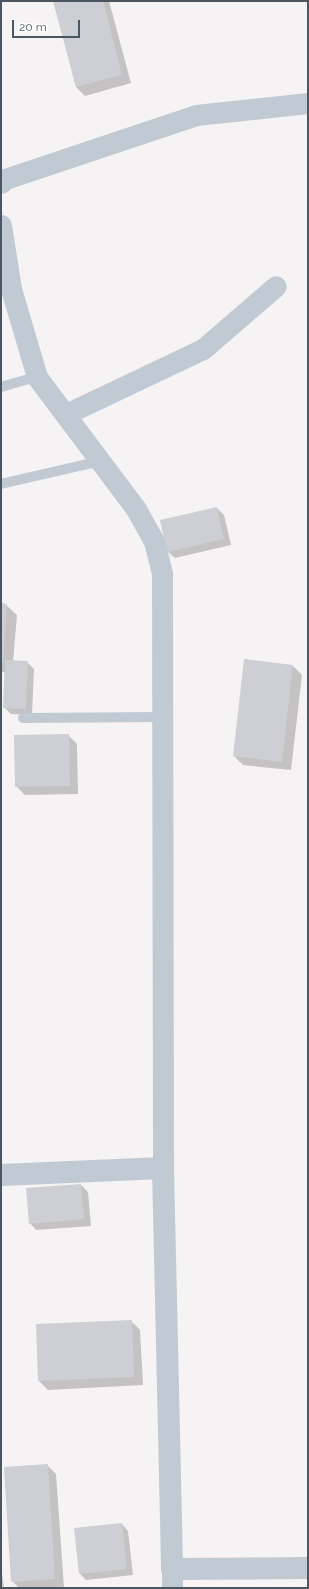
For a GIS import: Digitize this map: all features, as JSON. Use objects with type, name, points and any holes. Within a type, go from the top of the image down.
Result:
[{"type":"street","points":[[1,183],[5,179],[196,114],[308,103]]},
{"type":"street","points":[[1,225],[6,291],[37,377],[136,509],[154,541],[162,574],[163,1168],[172,1578],[308,1568]]},
{"type":"street","points":[[66,414],[203,349],[276,286]]},
{"type":"street","points":[[1,1175],[163,1168]]},
{"type":"lane","points":[[1,387],[37,377]]},
{"type":"lane","points":[[1,484],[101,461]]},
{"type":"lane","points":[[23,718],[162,717]]},
{"type":"building","points":[[53,1],[103,1],[122,75],[76,87]]},
{"type":"building","points":[[217,507],[224,539],[167,552],[160,520]]},
{"type":"building","points":[[1,603],[7,604],[3,663],[1,663]]},
{"type":"building","points":[[244,659],[293,665],[282,762],[233,756]]},
{"type":"building","points":[[5,660],[28,661],[26,709],[3,708]]},
{"type":"building","points":[[69,734],[70,786],[15,787],[14,735]]},
{"type":"building","points":[[81,1184],[84,1219],[29,1224],[26,1188]]},
{"type":"building","points":[[132,1320],[134,1377],[38,1381],[36,1324]]},
{"type":"building","points":[[48,1464],[55,1579],[11,1582],[4,1467]]},
{"type":"building","points":[[122,1523],[127,1569],[79,1574],[74,1528]]}]
